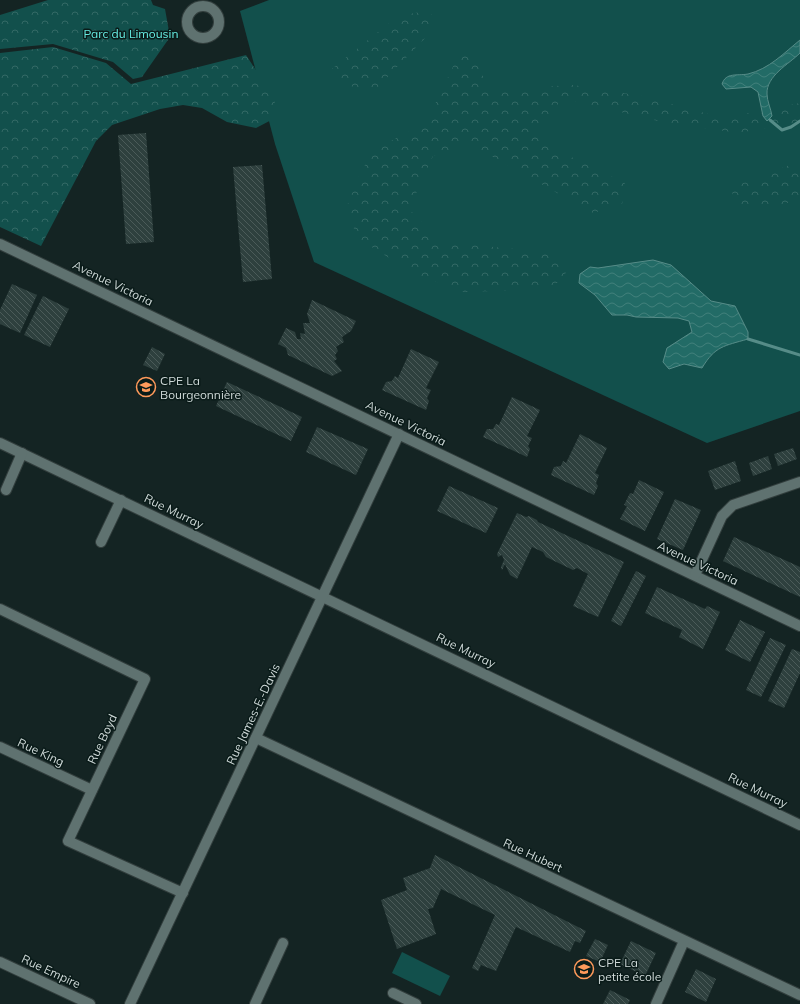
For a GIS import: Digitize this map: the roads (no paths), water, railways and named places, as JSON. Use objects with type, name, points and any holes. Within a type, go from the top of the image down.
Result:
[{"type":"street","points":[[212,9],[219,0]]},
{"type":"street","name":"Avenue Victoria","points":[[0,244],[800,626]]},
{"type":"street","name":"Rue James-E.-Davis","points":[[130,1004],[399,434]]},
{"type":"street","name":"Rue Murray","points":[[0,443],[800,825]]},
{"type":"street","points":[[6,490],[22,453]]},
{"type":"street","points":[[695,575],[722,516],[733,505],[800,482]]},
{"type":"street","points":[[101,542],[120,500]]},
{"type":"street","name":"Rue Boyd","points":[[0,609],[145,679],[68,841],[183,893]]},
{"type":"street","name":"Rue Hubert","points":[[256,738],[800,996]]},
{"type":"street","name":"Rue King","points":[[0,747],[92,790]]},
{"type":"street","points":[[656,1004],[684,941]]},
{"type":"street","points":[[255,1004],[283,943]]},
{"type":"street","name":"Rue Empire","points":[[0,962],[90,1004]]},
{"type":"street","points":[[393,993],[416,1004]]},
{"type":"water","points":[[800,40],[800,53],[779,71],[770,82],[767,97],[772,116],[767,121],[763,116],[758,92],[751,87],[726,89],[722,84],[729,76],[756,72],[776,60]]},
{"type":"water","points":[[653,260],[671,265],[711,301],[735,306],[748,332],[748,339],[726,345],[716,351],[711,355],[702,368],[684,364],[669,369],[663,362],[667,348],[692,332],[689,321],[678,318],[612,315],[595,295],[579,283],[580,274],[590,267],[598,268]]},
{"type":"waterway","points":[[770,120],[782,130],[791,127],[800,121]]},
{"type":"waterway","points":[[748,339],[800,355]]},
{"type":"place","name":"CPE La Bourgeonnière","points":[[146,387]]},
{"type":"place","name":"CPE La petite école","points":[[584,969]]},
{"type":"park label","name":"Parc du Limousin","points":[[131,33]]}]
